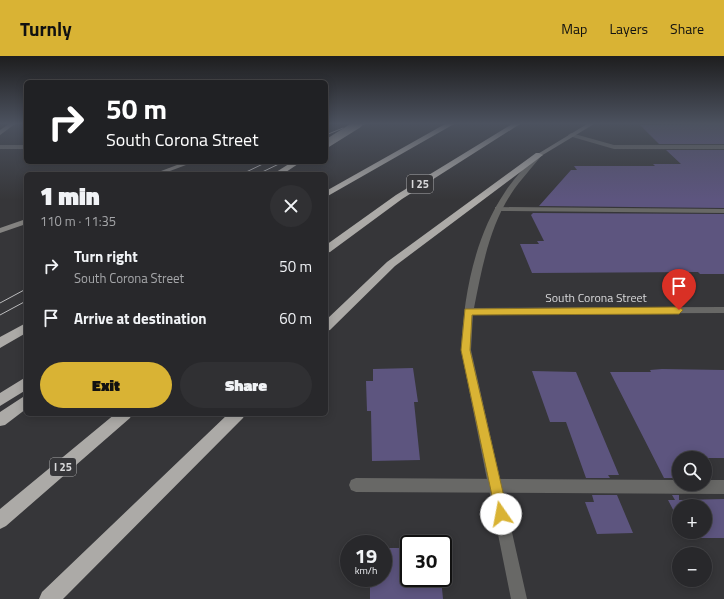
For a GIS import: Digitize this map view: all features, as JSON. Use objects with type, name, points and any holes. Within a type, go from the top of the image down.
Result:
[{"type":"highway","points":[[328,193],[406,149]]},
{"type":"highway","name":"I 25","points":[[328,249],[399,198],[477,149]]},
{"type":"highway","points":[[328,326],[391,264],[539,154]]},
{"type":"highway","points":[[280,172],[294,164]]},
{"type":"highway","points":[[0,343],[24,329]]},
{"type":"highway","points":[[0,400],[24,384]]},
{"type":"highway","points":[[0,420],[24,402]]},
{"type":"highway","name":"I 25","points":[[0,520],[123,416]]},
{"type":"highway","points":[[49,599],[236,416]]},
{"type":"main road","points":[[539,154],[547,149]]},
{"type":"main road","points":[[162,172],[185,164]]},
{"type":"main road","points":[[0,231],[24,222]]},
{"type":"street","points":[[519,599],[466,350],[468,311],[482,248],[498,209],[509,191],[539,154]]},
{"type":"street","points":[[498,209],[724,210]]},
{"type":"street","name":"South Corona Street","points":[[468,311],[724,310]]},
{"type":"street","points":[[356,484],[724,487]]},
{"type":"building","points":[[666,150],[724,150],[724,208],[539,206],[571,170],[577,170],[574,166],[655,166],[653,164],[681,164]]},
{"type":"building","points":[[533,213],[724,214],[724,274],[700,274],[698,272],[532,273],[520,244],[539,244],[537,241],[544,241],[531,215]]},
{"type":"building","points":[[413,368],[418,402],[414,402],[420,460],[372,461],[371,411],[367,411],[366,381],[373,381],[373,369]]},
{"type":"building","points":[[650,370],[724,370],[724,458],[712,458],[712,451],[672,451],[672,478],[664,478],[610,372],[651,372]]},
{"type":"building","points":[[532,371],[576,372],[619,475],[608,475],[610,478],[586,478],[566,422],[550,422]]},
{"type":"building","points":[[592,495],[617,495],[633,533],[597,534],[585,502],[594,502]]},
{"type":"building","points":[[672,495],[679,495],[679,499],[674,499]]},
{"type":"building","points":[[712,499],[724,499],[724,538],[712,538]]},
{"type":"building","points":[[668,500],[672,500],[672,508]]},
{"type":"building","points":[[392,548],[400,548],[400,587],[442,587],[443,599],[370,599],[370,587],[392,587]]},
{"type":"tram line","points":[[246,172],[263,164]]},
{"type":"tram line","points":[[262,172],[279,164]]},
{"type":"tram line","points":[[0,303],[24,290]]},
{"type":"tram line","points":[[0,315],[24,302]]},
{"type":"route","points":[[501,514],[466,350],[468,311],[679,310]]}]
